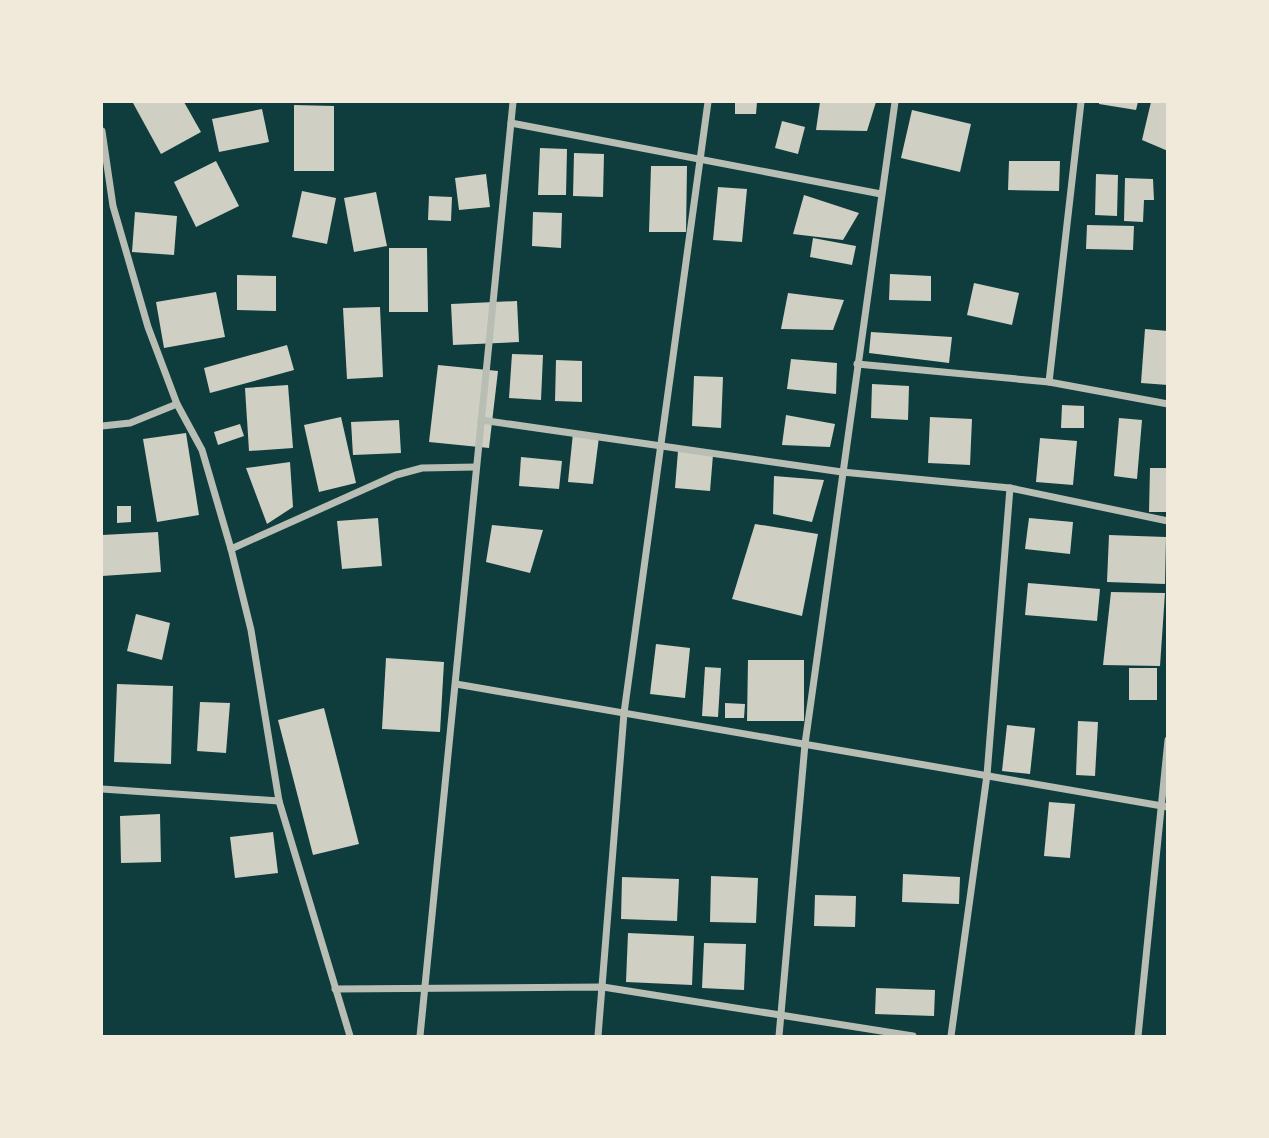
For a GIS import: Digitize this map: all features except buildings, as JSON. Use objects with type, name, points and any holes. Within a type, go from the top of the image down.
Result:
[{"type":"street","points":[[420,1037],[513,102]]},
{"type":"street","points":[[598,1037],[624,713],[708,102]]},
{"type":"street","points":[[779,1037],[805,744],[895,102]]},
{"type":"street","points":[[1049,382],[1081,102]]},
{"type":"street","points":[[511,123],[881,194]]},
{"type":"street","points":[[102,131],[113,206],[148,327],[177,404],[202,450],[231,550],[251,631],[279,800],[350,1037]]},
{"type":"street","points":[[857,364],[1049,382],[1167,404]]},
{"type":"street","points":[[102,426],[130,424],[177,404]]},
{"type":"street","points":[[481,420],[842,472],[1010,488],[1167,521]]},
{"type":"street","points":[[231,550],[396,475],[422,467],[476,467]]},
{"type":"street","points":[[951,1037],[987,775],[1010,488]]},
{"type":"street","points":[[456,684],[1163,806]]},
{"type":"street","points":[[1138,1037],[1163,806],[1167,740]]},
{"type":"street","points":[[102,789],[279,800]]},
{"type":"street","points":[[335,989],[425,986],[603,987],[913,1037]]}]
